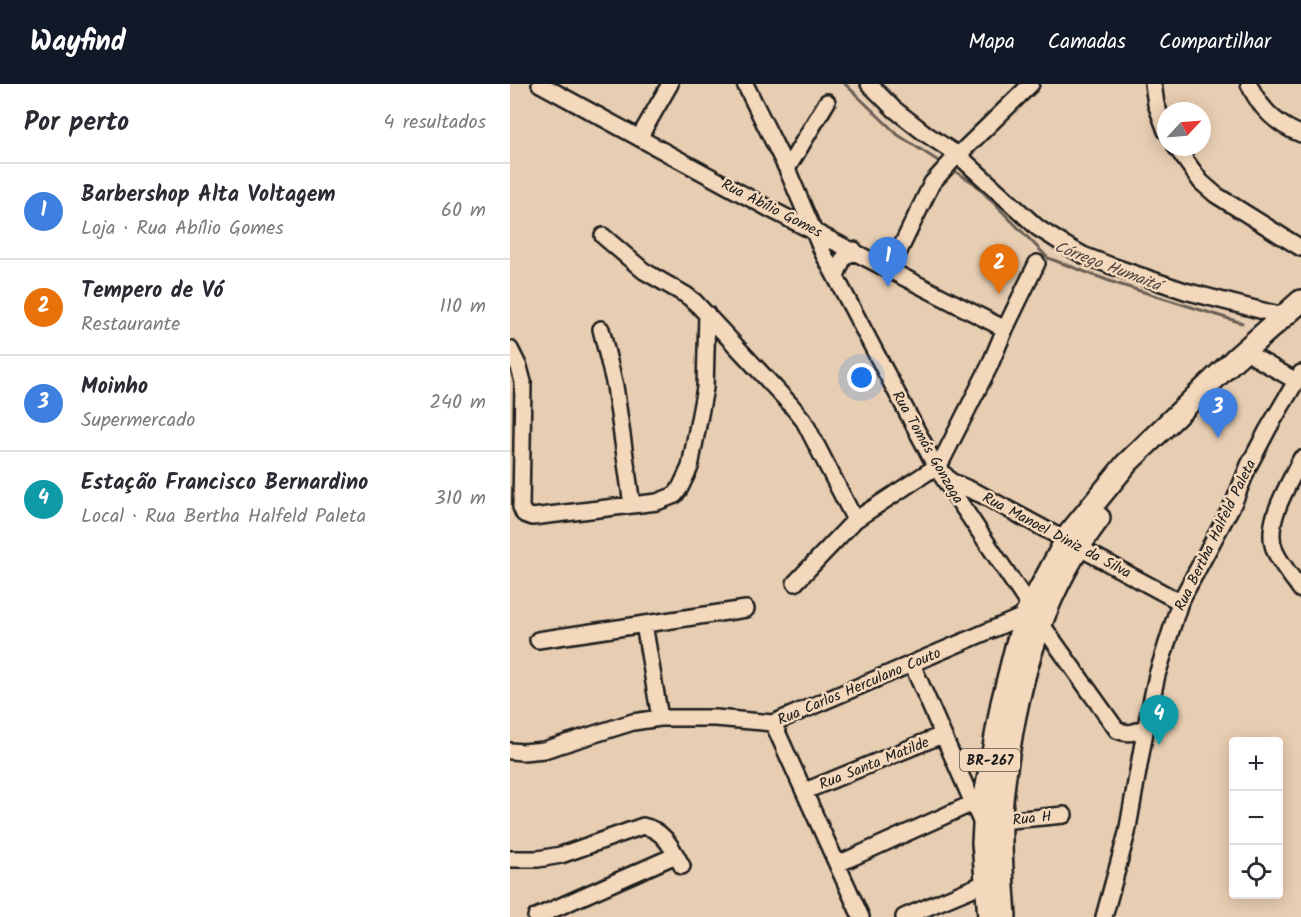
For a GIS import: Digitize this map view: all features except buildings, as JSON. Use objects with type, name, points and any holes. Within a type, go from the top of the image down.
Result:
[{"type":"highway","name":"BR-267","points":[[1072,543],[1132,477],[1256,358],[1292,317],[1301,301]]},
{"type":"highway","name":"BR-267","points":[[1005,917],[992,825],[979,797],[1016,647],[1090,506],[1127,463],[1179,411],[1292,317]]},
{"type":"highway","name":"BR-267","points":[[989,917],[985,883],[992,825],[1003,784],[1014,714],[1032,643],[1032,615]]},
{"type":"street","name":"Rua Abílio Gomes","points":[[540,84],[768,208],[1005,329]]},
{"type":"street","points":[[639,138],[670,84]]},
{"type":"street","name":"Rua Tomás Gonzaga","points":[[745,84],[788,169],[812,229],[936,467],[1032,615],[1117,730],[1133,733],[1146,726]]},
{"type":"street","points":[[868,84],[894,109],[926,134],[950,163],[1038,228],[1083,255],[1185,291],[1292,317]]},
{"type":"street","points":[[890,270],[932,183],[1031,84]]},
{"type":"street","points":[[1153,84],[1157,107]]},
{"type":"street","points":[[1249,84],[1262,106],[1273,118],[1301,134]]},
{"type":"street","points":[[788,169],[827,102]]},
{"type":"street","points":[[1182,156],[1201,182],[1216,195],[1301,248]]},
{"type":"street","points":[[603,236],[644,271],[686,295],[790,404],[804,422],[855,520]]},
{"type":"street","points":[[836,276],[843,259],[854,250]]},
{"type":"street","points":[[795,584],[855,520],[939,464],[989,367],[1037,263]]},
{"type":"street","points":[[510,349],[519,367],[523,397],[521,507],[524,514],[532,517],[668,499],[680,489],[686,477],[701,415],[705,388],[706,314]]},
{"type":"street","points":[[601,329],[615,386],[632,505]]},
{"type":"street","points":[[1256,358],[1298,377]]},
{"type":"street","name":"Rua Bertha Halfeld Paleta","points":[[1104,917],[1125,841],[1157,675],[1180,602],[1234,502],[1263,438],[1298,377]]},
{"type":"street","points":[[1301,459],[1272,521],[1271,537],[1276,553],[1301,590]]},
{"type":"street","name":"Rua Manoel Diniz da Silva","points":[[936,467],[950,481],[1072,543],[1180,602]]},
{"type":"street","points":[[975,525],[974,508],[983,501],[990,500]]},
{"type":"street","points":[[538,640],[746,609]]},
{"type":"street","name":"Rua Carlos Herculano Couto","points":[[510,751],[544,750],[633,722],[660,718],[715,718],[773,723],[1032,615]]},
{"type":"street","points":[[644,624],[660,718]]},
{"type":"street","points":[[838,864],[979,797],[942,735],[912,664]]},
{"type":"street","points":[[773,723],[861,917]]},
{"type":"street","name":"Rua Santa Matilde","points":[[805,791],[942,735]]},
{"type":"street","name":"Rua H","points":[[992,825],[1064,814]]},
{"type":"street","points":[[510,859],[538,859],[561,855],[643,826],[655,828],[679,860],[536,917]]},
{"type":"street","points":[[904,917],[985,883]]},
{"type":"waterway","name":"Córrego Humaitá","points":[[845,84],[898,135],[943,164]]},
{"type":"waterway","name":"Córrego Humaitá","points":[[951,169],[974,183],[1048,258],[1115,283],[1242,323]]},
{"type":"place","name":"Barbershop Alta Voltagem","points":[[888,287]]},
{"type":"place","name":"Tempero de Vó","points":[[999,294]]},
{"type":"place","name":"Moinho","points":[[1218,438]]},
{"type":"place","name":"Estação Francisco Bernardino","points":[[1159,745]]}]
